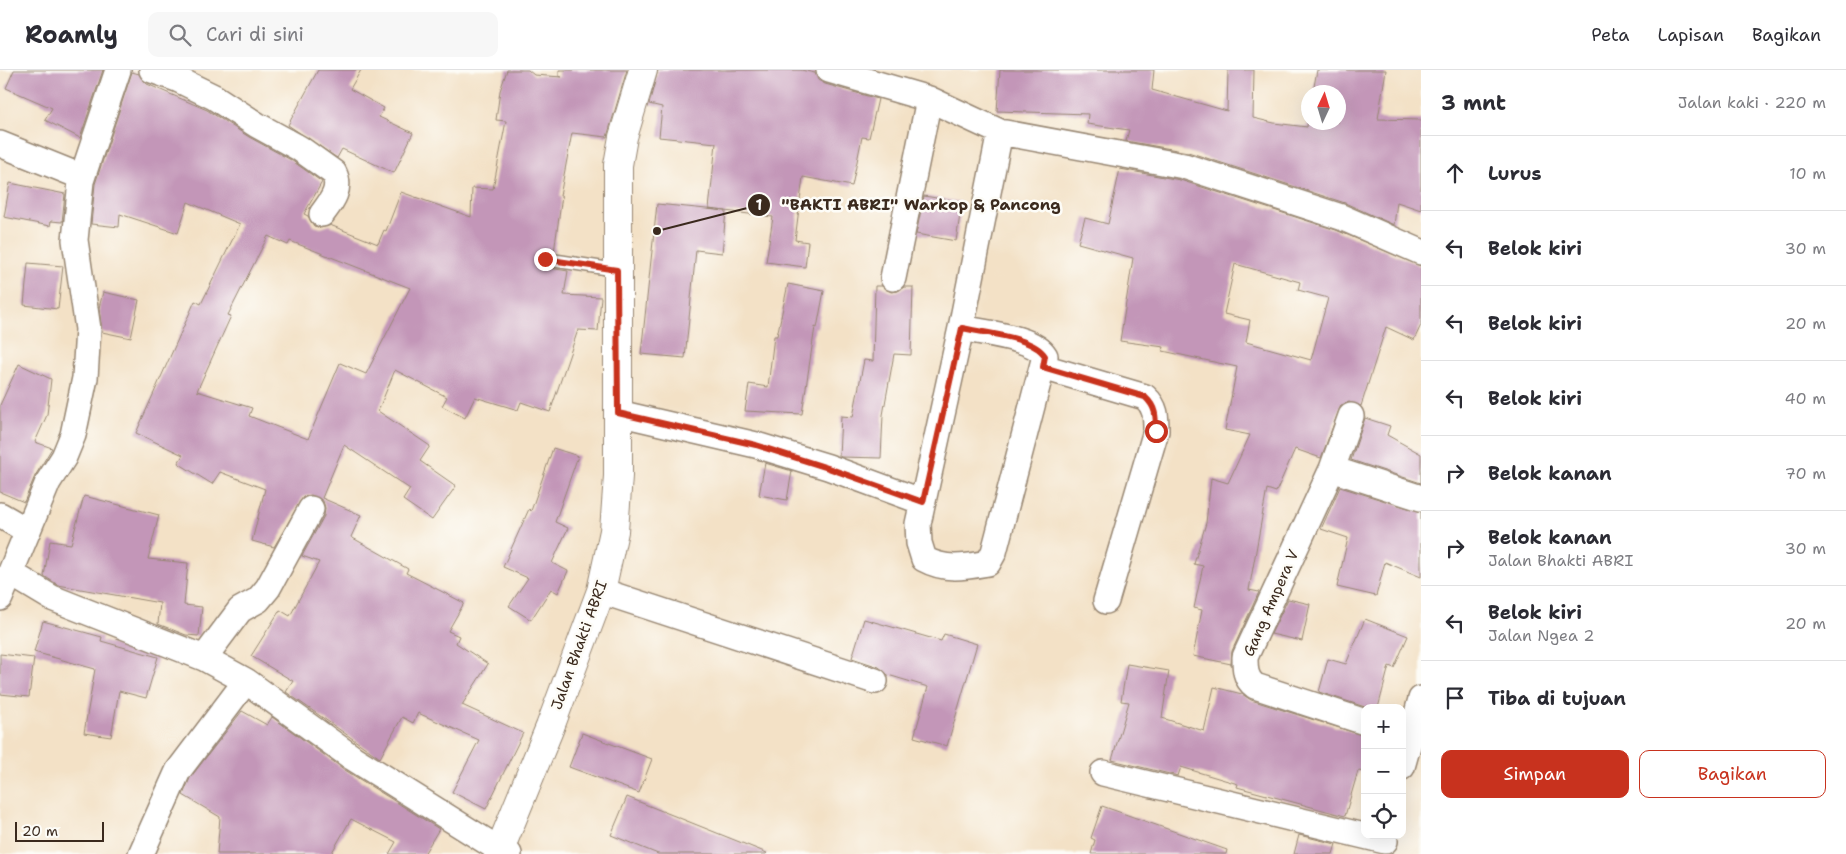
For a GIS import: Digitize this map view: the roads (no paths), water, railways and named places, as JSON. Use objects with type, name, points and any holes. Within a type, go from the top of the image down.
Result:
[{"type":"street","points":[[0,598],[12,574],[26,530],[48,482],[64,457],[73,435],[85,378],[88,329],[75,240],[82,177],[118,70]]},
{"type":"street","points":[[152,70],[177,79],[214,97],[257,125],[299,148],[334,173],[337,188],[334,197],[322,214]]},
{"type":"street","name":"Jalan Bhakti ABRI","points":[[502,853],[601,591],[614,531],[618,476],[618,166],[623,137],[643,70]]},
{"type":"street","points":[[829,70],[929,99],[1000,132],[1184,166],[1342,217],[1421,252]]},
{"type":"street","points":[[893,278],[929,99]]},
{"type":"street","points":[[962,328],[1035,345],[1040,348],[1045,356],[994,552],[988,562],[960,568],[937,566],[924,558],[919,543],[918,524],[962,328],[1000,132]]},
{"type":"street","points":[[0,144],[82,177]]},
{"type":"street","points":[[1043,367],[1145,397],[1153,404],[1156,413],[1156,431],[1106,601]]},
{"type":"street","points":[[618,413],[756,445],[923,502]]},
{"type":"street","name":"Gang Ampera V","points":[[1351,416],[1332,469],[1244,657],[1245,670],[1249,682],[1255,686],[1361,721]]},
{"type":"street","points":[[1332,469],[1421,498]]},
{"type":"street","points":[[204,658],[240,610],[258,600],[268,588],[311,509]]},
{"type":"street","points":[[0,515],[26,530]]},
{"type":"street","points":[[12,574],[52,598],[204,658],[246,681],[353,758],[502,853]]},
{"type":"street","points":[[601,591],[876,681]]},
{"type":"street","points":[[141,854],[178,771],[246,681]]},
{"type":"street","points":[[1406,754],[1421,698]]},
{"type":"street","points":[[1102,773],[1384,844]]},
{"type":"lane","points":[[545,259],[617,270]]},
{"type":"place","name":"\"BAKTI ABRI\" Warkop & Pancong","points":[[657,231]]}]
